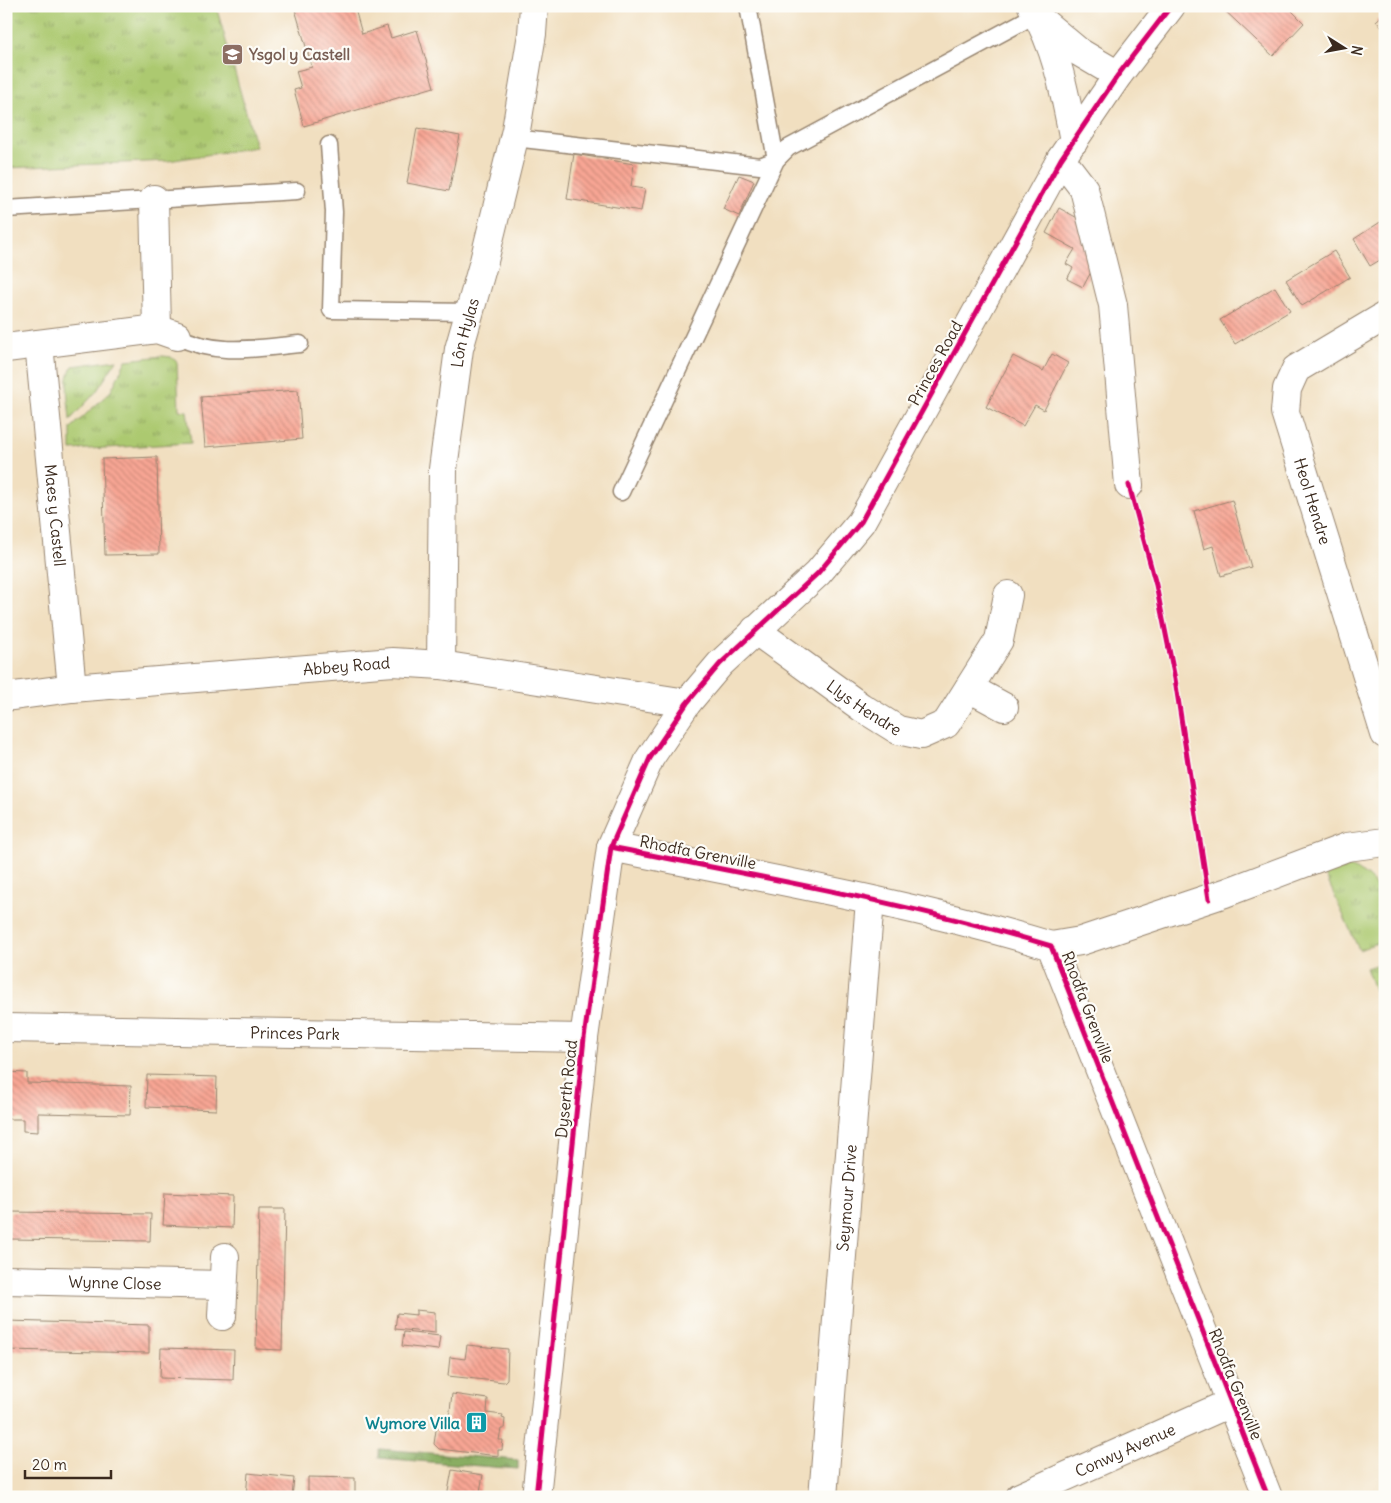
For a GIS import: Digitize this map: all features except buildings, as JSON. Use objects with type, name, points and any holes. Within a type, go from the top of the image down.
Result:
[{"type":"street","name":"Lôn Hylas","points":[[441,665],[443,469],[458,349],[484,261],[514,138],[532,34],[534,6]]},
{"type":"street","name":"Princes Road","points":[[687,703],[720,664],[818,573],[860,522],[1068,150],[1118,75],[1171,6]]},
{"type":"street","points":[[1037,14],[1079,52],[1118,75]]},
{"type":"street","points":[[1037,14],[1063,82],[1068,150],[1084,189],[1113,305],[1129,485]]},
{"type":"street","points":[[6,348],[167,332],[154,199]]},
{"type":"street","name":"Heol Hendre","points":[[1385,316],[1296,369],[1287,389],[1285,412],[1385,734]]},
{"type":"street","name":"Maes y Castell","points":[[39,344],[72,688]]},
{"type":"street","name":"Llys Hendre","points":[[755,630],[861,707],[898,730],[921,735],[946,724],[999,640],[1008,595]]},
{"type":"street","name":"Abbey Road","points":[[6,697],[72,688],[393,662],[441,665],[687,703]]},
{"type":"street","points":[[969,688],[1004,707]]},
{"type":"street","name":"Dyserth Road","points":[[536,1497],[584,1038],[611,847],[650,758],[687,703]]},
{"type":"street","points":[[1051,946],[1082,942],[1224,893],[1347,846],[1385,842]]},
{"type":"street","name":"Rhodfa Grenville","points":[[611,847],[870,900],[1014,934],[1051,946],[1268,1497]]},
{"type":"street","name":"Seymour Drive","points":[[823,1497],[870,900]]},
{"type":"street","name":"Princes Park","points":[[6,1028],[584,1038]]},
{"type":"street","points":[[222,1316],[225,1257]]},
{"type":"street","name":"Wynne Close","points":[[6,1280],[223,1285]]},
{"type":"street","name":"Conwy Avenue","points":[[1020,1497],[1230,1403]]},
{"type":"lane","points":[[748,6],[776,160]]},
{"type":"lane","points":[[621,492],[776,160],[788,148],[1037,14]]},
{"type":"lane","points":[[514,138],[760,166],[776,160]]},
{"type":"lane","points":[[329,146],[334,212],[330,310],[470,312]]},
{"type":"lane","points":[[6,209],[297,191]]},
{"type":"lane","points":[[167,332],[194,345],[229,350],[300,344]]},
{"type":"green space","points":[[6,6],[216,6],[256,147],[168,161],[6,168]]},
{"type":"green space","points":[[163,356],[171,357],[177,362],[179,410],[187,411],[191,443],[71,450],[71,428],[111,391],[126,360]]},
{"type":"green space","points":[[117,360],[96,392],[70,420],[67,384],[73,366]]},
{"type":"green space","points":[[1338,864],[1353,868],[1364,874],[1378,890],[1384,913],[1385,940],[1359,950],[1323,870]]},
{"type":"green space","points":[[1385,962],[1385,1013],[1383,1013],[1366,968]]},
{"type":"green space","points":[[379,1449],[518,1460],[518,1469],[379,1458]]},
{"type":"cycle path","points":[[536,1497],[584,1038],[611,847],[650,758],[687,703],[720,664],[818,573],[861,522],[1061,159],[1118,75],[1171,6]]},
{"type":"cycle path","points":[[1129,485],[1156,585],[1175,679],[1209,899]]},
{"type":"cycle path","points":[[611,847],[887,903],[997,930],[1051,946],[1268,1497]]},
{"type":"place","name":"Ysgol y Castell","points":[[233,54]]},
{"type":"place","name":"Wymore Villa","points":[[476,1423]]}]
